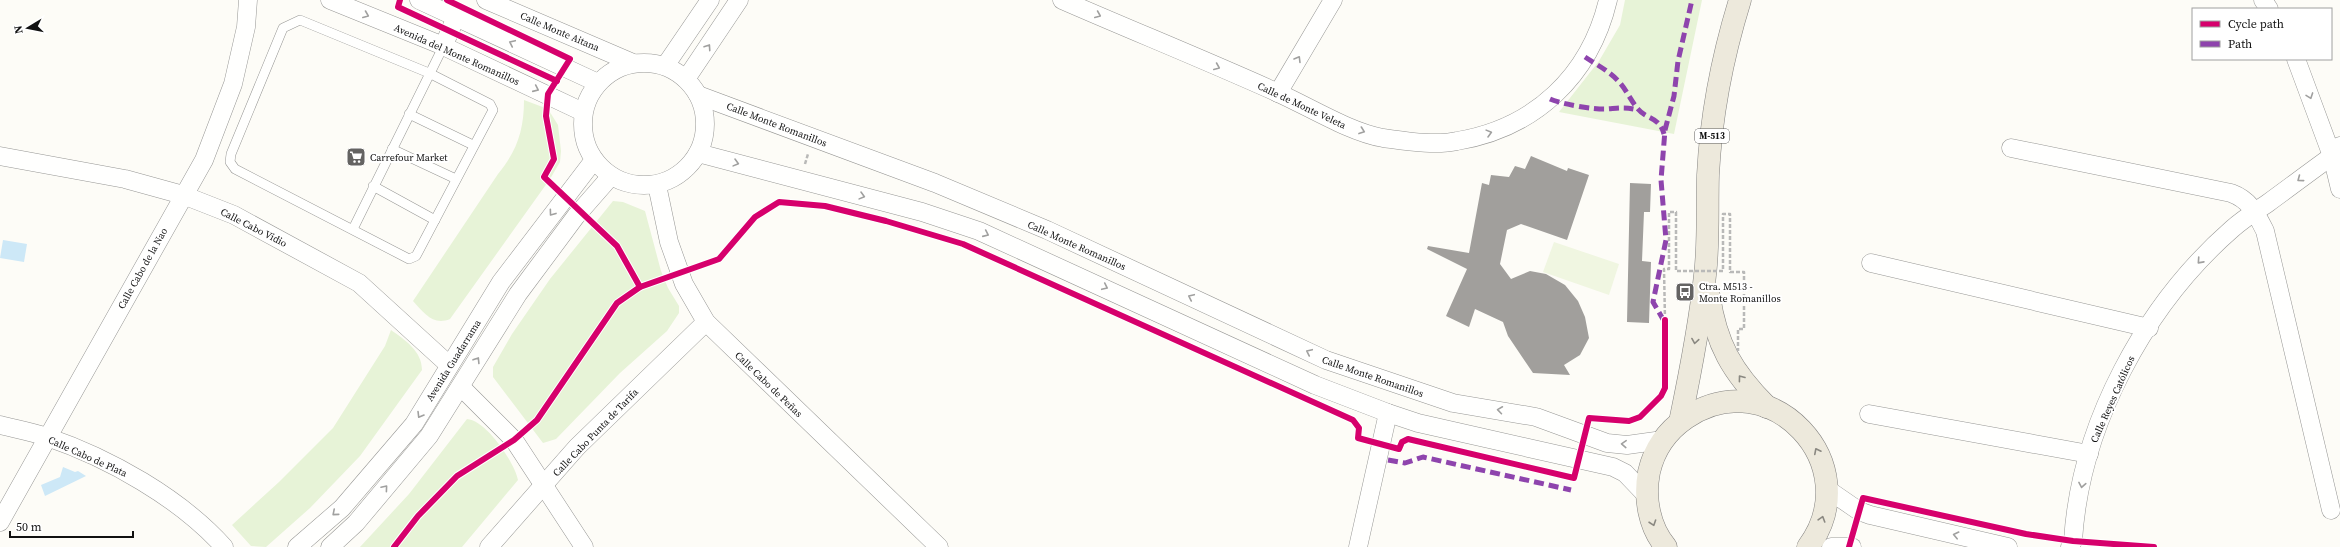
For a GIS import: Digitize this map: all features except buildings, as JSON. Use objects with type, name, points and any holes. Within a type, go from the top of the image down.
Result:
[{"type":"main road","name":"M-513","points":[[1680,422],[1691,369],[1705,275],[1708,174],[1717,87],[1726,44],[1740,0]]},
{"type":"main road","name":"M-513","points":[[1705,275],[1713,324],[1725,353],[1743,381],[1767,407]]},
{"type":"main road","points":[[1666,547],[1655,529],[1647,496],[1650,467],[1663,440],[1680,422],[1706,407],[1721,403],[1744,402],[1767,407],[1783,414],[1797,425],[1809,438],[1818,454],[1824,471],[1827,489],[1826,506],[1821,523],[1808,547]]},
{"type":"street","name":"Calle Cabo de la Nao","points":[[0,522],[204,160],[233,84],[246,27],[248,0]]},
{"type":"street","name":"Avenida del Monte Romanillos","points":[[330,0],[443,47],[584,112]]},
{"type":"street","points":[[419,0],[598,83]]},
{"type":"street","name":"Calle Monte Aitana","points":[[486,0],[633,63]]},
{"type":"street","points":[[665,66],[710,0]]},
{"type":"street","points":[[686,79],[739,0]]},
{"type":"street","name":"Calle de Monte Veleta","points":[[1062,0],[1278,93],[1336,122],[1381,138],[1421,142],[1456,142],[1500,130],[1536,112],[1560,90],[1586,56],[1603,23],[1608,0]]},
{"type":"street","points":[[1278,93],[1334,0]]},
{"type":"street","points":[[443,47],[456,17]]},
{"type":"street","points":[[2296,60],[2336,151],[2340,189]]},
{"type":"street","points":[[633,63],[649,63],[665,66],[686,79],[698,95],[705,114],[705,134],[698,153],[683,171],[674,178],[656,185],[641,186],[625,183],[611,176],[594,160],[586,145],[582,129],[584,112],[589,97],[598,83],[608,74],[633,63]]},
{"type":"street","name":"Calle Monte Romanillos","points":[[698,95],[935,183],[1048,230],[1326,360],[1453,403],[1536,417],[1607,442],[1627,445],[1663,440]]},
{"type":"street","points":[[2011,148],[2231,193],[2248,201],[2256,212],[2265,231],[2331,510]]},
{"type":"street","name":"Calle Reyes Católicos","points":[[2070,547],[2074,540],[2082,480],[2098,427],[2122,372],[2149,328],[2174,291],[2202,258],[2232,228],[2256,212],[2336,151]]},
{"type":"street","points":[[698,153],[922,212],[979,231],[1342,395],[1418,423],[1613,467],[1625,473],[1647,496]]},
{"type":"street","name":"Calle Cabo Vidio","points":[[0,156],[125,179],[183,195],[234,215],[359,283],[449,365]]},
{"type":"street","name":"Avenida Guadarrama","points":[[298,547],[342,508],[414,424],[501,282],[594,160]]},
{"type":"street","name":"Avenida Guadarrama","points":[[330,547],[356,523],[429,436],[518,294],[576,216],[611,176]]},
{"type":"street","name":"Calle Cabo de Peñas","points":[[656,185],[669,242],[684,284],[706,322],[939,547]]},
{"type":"street","points":[[1871,263],[2149,328]]},
{"type":"street","name":"Calle Cabo Punta de Tarifa","points":[[489,547],[577,447],[706,322]]},
{"type":"street","points":[[1342,395],[1348,377],[1353,372],[1359,371]]},
{"type":"street","points":[[461,387],[514,440],[584,547]]},
{"type":"street","points":[[1446,429],[1454,423],[1458,416],[1453,403]]},
{"type":"street","points":[[1358,547],[1388,413]]},
{"type":"street","points":[[1869,414],[2089,454]]},
{"type":"street","name":"Calle Cabo de Plata","points":[[0,425],[47,437],[128,474],[172,501],[224,547]]},
{"type":"street","points":[[1827,489],[1859,511],[1870,515],[2008,547]]},
{"type":"street","points":[[1831,547],[1852,547]]},
{"type":"lane","points":[[300,20],[430,73],[490,104],[493,110],[473,145],[416,256],[409,259],[235,169],[230,162],[231,154],[283,28],[300,20]]},
{"type":"lane","points":[[353,229],[443,47]]},
{"type":"lane","points":[[410,114],[473,145]]},
{"type":"lane","points":[[392,149],[456,179]]},
{"type":"lane","points":[[373,186],[435,220]]},
{"type":"path","points":[[801,180],[813,138]]},
{"type":"path","points":[[1665,328],[1664,269],[1669,269],[1669,212],[1676,212],[1676,271],[1723,271],[1723,214],[1730,214],[1730,272],[1744,272],[1744,329],[1738,329],[1738,351]]},
{"type":"green space","points":[[1625,0],[1702,0],[1674,134],[1559,112],[1599,61],[1620,25]]},
{"type":"green space","points":[[524,100],[548,109],[558,125],[561,151],[560,162],[550,179],[450,319],[444,321],[434,320],[425,314],[413,301],[515,148],[523,121]]},
{"type":"green space","points":[[613,201],[623,202],[645,211],[661,271],[668,288],[679,306],[679,313],[667,331],[620,373],[556,439],[543,443],[493,377],[493,367],[512,334],[550,279]]},
{"type":"green space","points":[[1554,242],[1619,264],[1609,295],[1543,272]]},
{"type":"green space","points":[[391,330],[407,342],[416,352],[421,363],[422,370],[360,456],[310,508],[266,547],[251,546],[232,525],[279,482],[333,428],[385,346]]},
{"type":"green space","points":[[467,419],[475,421],[491,434],[506,453],[518,480],[462,547],[360,547],[409,494]]},
{"type":"water","points":[[3,240],[27,244],[24,262],[0,258]]},
{"type":"water","points":[[63,467],[75,472],[78,471],[86,476],[45,496],[41,485],[60,477]]},
{"type":"marked path","points":[[1664,321],[1653,302],[1666,240],[1661,180],[1665,130],[1674,96],[1678,61],[1692,0]]},
{"type":"marked path","points":[[1585,57],[1612,75],[1622,86],[1638,109],[1656,121],[1662,128],[1664,134]]},
{"type":"marked path","points":[[1550,99],[1587,108],[1626,108],[1638,110]]},
{"type":"marked path","points":[[1388,460],[1405,463],[1423,457],[1571,490]]},
{"type":"cycle path","points":[[400,0],[398,7],[557,81]]},
{"type":"cycle path","points":[[447,0],[570,59],[548,94],[546,116],[554,159],[544,177],[617,246],[640,287]]},
{"type":"cycle path","points":[[394,547],[418,516],[457,476],[514,440],[537,420],[617,303],[640,287],[719,259],[755,217],[779,202],[825,206],[886,221],[963,244],[1353,420],[1359,428],[1358,438],[1399,449],[1402,442],[1408,439],[1574,478],[1589,418],[1629,421],[1640,417],[1661,396],[1665,388],[1665,320]]},
{"type":"cycle path","points":[[1849,547],[1863,498],[2026,534],[2073,541],[2154,547]]},
{"type":"place","name":"Carrefour Market","points":[[356,157]]},
{"type":"place","name":"Ctra. M513 - Monte Romanillos","points":[[1685,292]]}]
